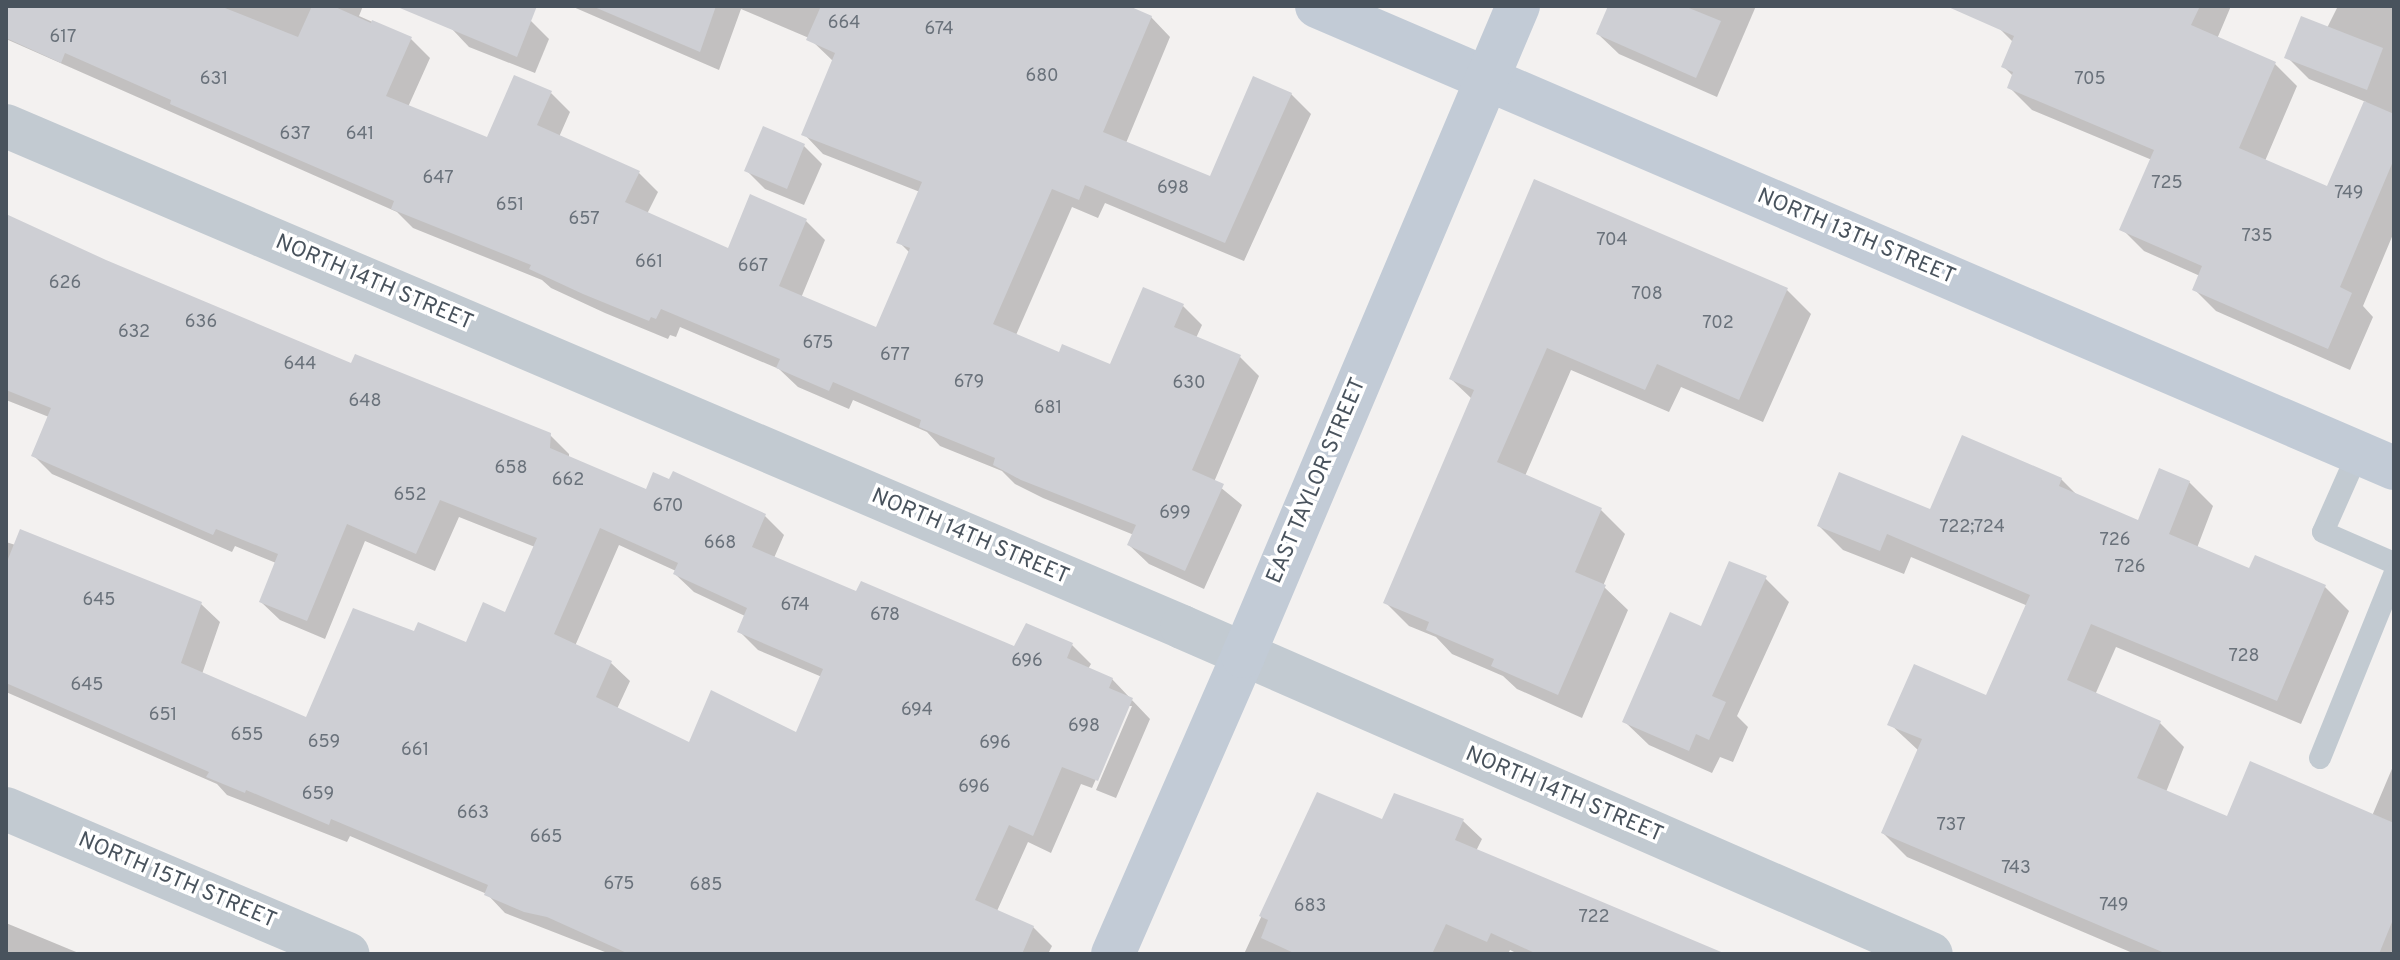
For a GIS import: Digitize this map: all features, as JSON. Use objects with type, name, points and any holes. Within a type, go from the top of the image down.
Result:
[{"type":"main road","name":"NORTH 13TH STREET","points":[[1317,6],[2376,461]]},
{"type":"main road","name":"EAST TAYLOR STREET","points":[[1113,954],[1243,656],[1518,6]]},
{"type":"street","name":"NORTH 14TH STREET","points":[[6,126],[1182,627],[1931,954]]},
{"type":"street","name":"NORTH 15TH STREET","points":[[6,809],[348,954]]},
{"type":"lane","points":[[2376,461],[2323,532],[2394,563]]},
{"type":"lane","points":[[2320,758],[2394,575]]},
{"type":"building","points":[[6,6],[220,6],[298,37],[312,6],[333,6],[371,23],[372,20],[412,37],[386,96],[487,137],[514,75],[552,91],[537,125],[640,171],[625,202],[728,248],[750,194],[807,219],[779,286],[876,327],[910,248],[896,243],[922,182],[801,135],[835,53],[806,40],[821,6],[1129,6],[1152,16],[1103,132],[1210,176],[1253,76],[1292,93],[1225,243],[1085,185],[1079,200],[1052,189],[993,324],[1059,352],[1062,344],[1110,364],[1143,287],[1184,304],[1174,327],[1241,355],[1192,470],[1224,484],[1185,571],[1127,545],[1136,525],[1021,480],[993,465],[995,458],[919,427],[921,420],[833,382],[829,391],[776,368],[780,359],[661,309],[656,319],[651,317],[649,321],[583,294],[529,269],[531,265],[391,209],[394,201],[170,104],[171,100],[65,53],[61,63],[6,38]]},
{"type":"building","points":[[395,6],[537,6],[517,57]]},
{"type":"building","points":[[592,6],[716,6],[700,52]]},
{"type":"building","points":[[1608,6],[1684,6],[1721,21],[1696,78],[1596,34]]},
{"type":"building","points":[[1946,6],[2200,6],[2191,25],[2276,62],[2239,148],[2327,186],[2364,101],[2394,114],[2394,159],[2340,287],[2352,293],[2328,349],[2192,290],[2202,266],[2119,230],[2154,150],[2007,88],[2013,72],[2001,67],[2014,36]]},
{"type":"building","points":[[2301,16],[2383,48],[2367,90],[2284,58]]},
{"type":"building","points":[[763,126],[805,144],[787,189],[744,171]]},
{"type":"building","points":[[1534,179],[1788,288],[1739,400],[1657,364],[1645,390],[1547,348],[1497,462],[1602,508],[1575,572],[1606,585],[1558,695],[1491,666],[1494,659],[1426,630],[1429,622],[1383,603],[1474,390],[1449,379]]},
{"type":"building","points":[[6,214],[106,260],[351,363],[355,354],[551,433],[550,448],[646,489],[653,472],[669,479],[673,471],[766,514],[752,547],[856,591],[861,581],[1014,646],[1026,623],[1073,643],[1067,658],[1113,678],[1109,688],[1133,698],[1098,781],[1062,767],[1033,836],[1009,825],[975,900],[1034,926],[1022,954],[629,954],[547,917],[524,912],[484,895],[488,885],[331,819],[329,825],[246,790],[245,793],[206,777],[209,772],[6,683],[6,564],[20,529],[202,602],[181,663],[306,717],[353,608],[414,631],[418,622],[466,642],[483,602],[505,612],[537,538],[440,500],[416,554],[347,524],[307,621],[259,602],[278,554],[216,529],[213,535],[31,456],[51,408],[6,390]],"holes":[[[600,528],[678,563],[673,574],[747,608],[737,632],[823,669],[796,732],[711,690],[689,742],[596,697],[612,661],[554,634]]]},
{"type":"building","points":[[1962,435],[2062,478],[2059,486],[2138,520],[2159,468],[2190,481],[2169,534],[2249,568],[2255,555],[2326,585],[2277,701],[2091,624],[2067,680],[2161,721],[2137,778],[2227,816],[2250,761],[2394,823],[2394,917],[2379,954],[2167,954],[1881,833],[1922,739],[1887,725],[1914,664],[1986,695],[2030,595],[1887,534],[1880,551],[1817,526],[1839,472],[1930,509]]},
{"type":"building","points":[[1729,561],[1767,576],[1712,696],[1726,702],[1709,740],[1696,734],[1689,751],[1622,722],[1670,612],[1701,626]]},
{"type":"building","points":[[1317,792],[1382,819],[1394,793],[1464,819],[1455,840],[1726,954],[1537,954],[1491,933],[1487,942],[1446,924],[1432,954],[1296,954],[1261,938],[1268,920],[1259,916]]}]
